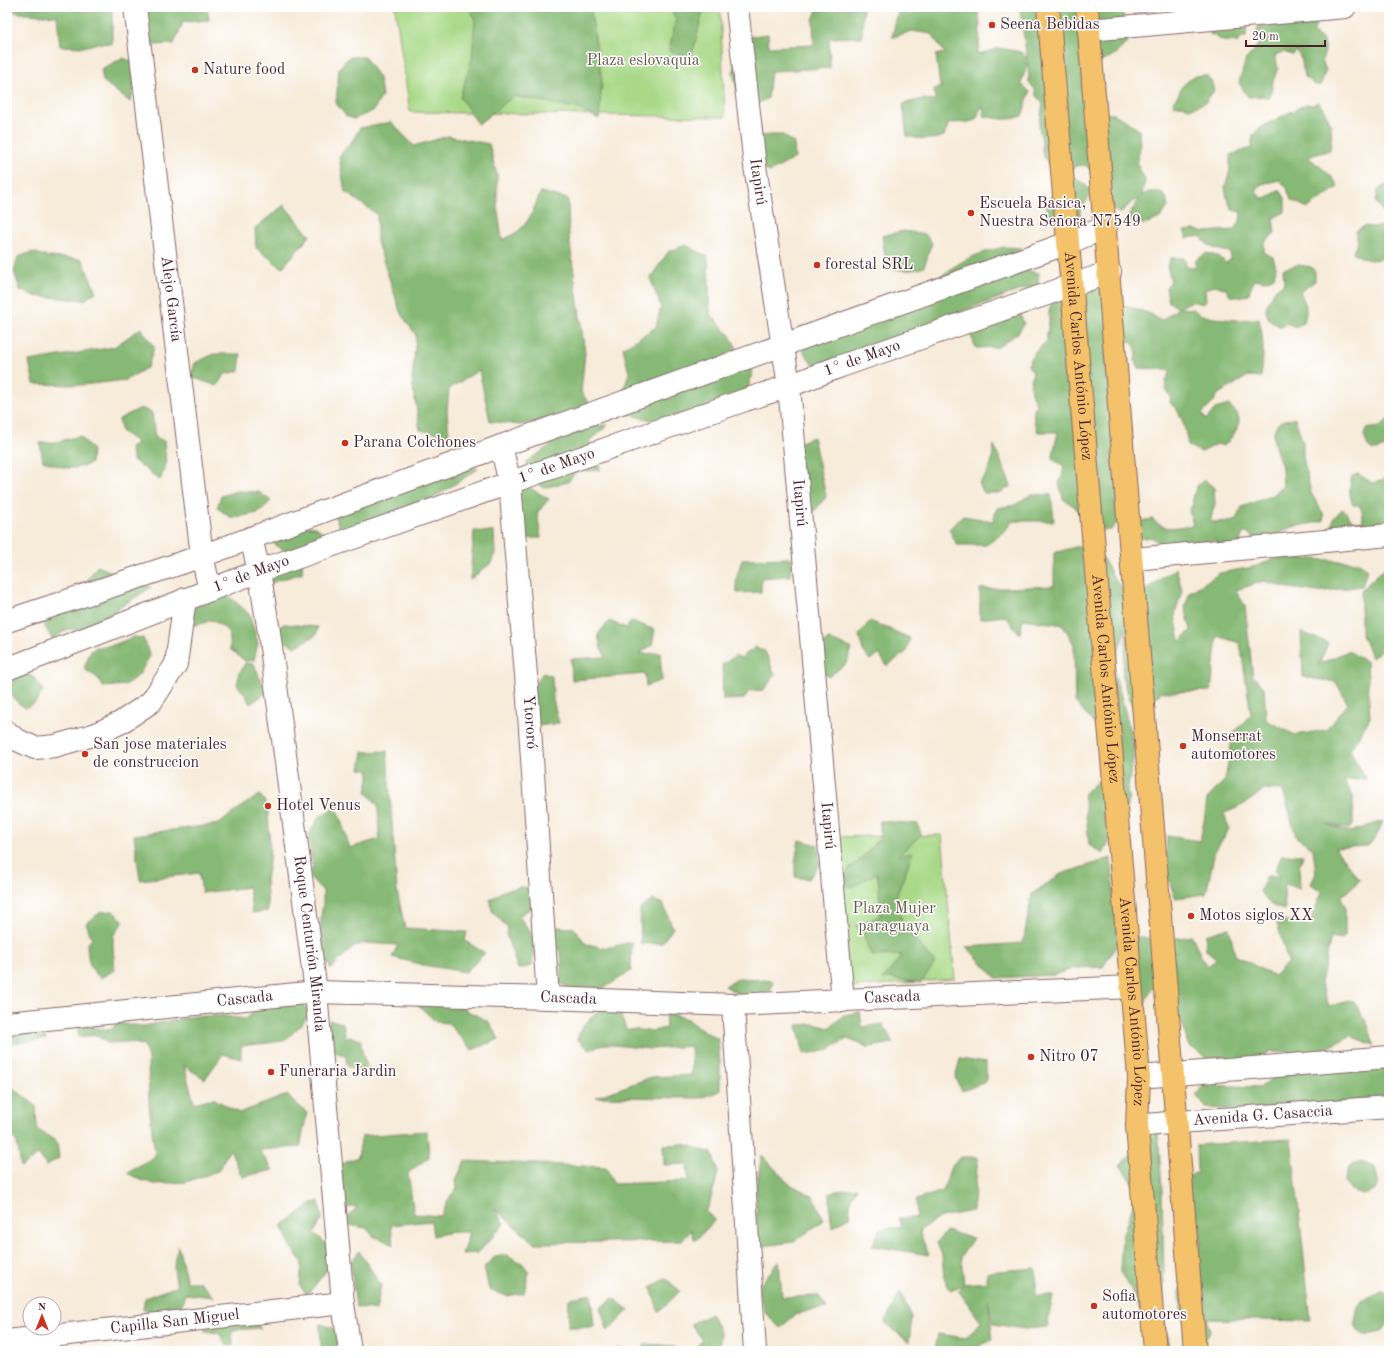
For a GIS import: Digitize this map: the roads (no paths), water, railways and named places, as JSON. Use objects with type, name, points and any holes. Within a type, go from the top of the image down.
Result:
[{"type":"main road","name":"Avenida Carlos António López","points":[[1048,7],[1139,1077],[1137,1126],[1155,1351]]},
{"type":"main road","points":[[1088,7],[1179,1122],[1195,1351]]},
{"type":"street","name":"Alejo García","points":[[135,7],[202,556],[210,590]]},
{"type":"street","name":"Itapirú","points":[[737,7],[755,166],[789,386],[843,1001]]},
{"type":"street","points":[[1089,30],[1346,7]]},
{"type":"street","points":[[7,620],[202,556],[500,446],[1068,243],[1106,227]]},
{"type":"street","name":"1° de Mayo","points":[[7,669],[259,571],[1110,272]]},
{"type":"street","name":"Ytororó","points":[[500,446],[510,483],[528,699],[548,998]]},
{"type":"street","points":[[1134,559],[1389,536]]},
{"type":"street","name":"Roque Centurión Miranda","points":[[251,538],[259,571],[269,632],[316,992],[343,1303],[350,1351]]},
{"type":"street","points":[[7,732],[15,738],[35,748],[55,746],[93,735],[113,726],[151,702],[176,664],[186,599]]},
{"type":"street","name":"Cascada","points":[[7,1023],[316,992],[548,998],[733,1005],[1131,988]]},
{"type":"street","points":[[733,1005],[755,1351]]},
{"type":"street","points":[[1139,1077],[1389,1057]]},
{"type":"street","name":"Avenida G. Casaccia","points":[[1137,1126],[1389,1107]]},
{"type":"street","name":"Capilla San Miguel","points":[[7,1341],[343,1303]]},
{"type":"place","name":"Seena Bebidas","points":[[992,25]]},
{"type":"place","name":"Nature food","points":[[195,70]]},
{"type":"place","name":"Escuela Basica, Nuestra Señora N7549","points":[[971,213]]},
{"type":"place","name":"forestal SRL","points":[[817,265]]},
{"type":"place","name":"Parana Colchones","points":[[345,443]]},
{"type":"place","name":"Monserrat automotores","points":[[1183,746]]},
{"type":"place","name":"San jose materiales de construccion","points":[[85,754]]},
{"type":"place","name":"Hotel Venus","points":[[268,806]]},
{"type":"place","name":"Motos siglos XX","points":[[1191,916]]},
{"type":"place","name":"Nitro 07","points":[[1031,1057]]},
{"type":"place","name":"Funeraria Jardin","points":[[271,1072]]},
{"type":"place","name":"Sofia automotores","points":[[1094,1306]]},
{"type":"park label","name":"Plaza eslovaquia","points":[[643,61]]},
{"type":"park label","name":"Plaza Mujer paraguaya","points":[[894,918]]}]
